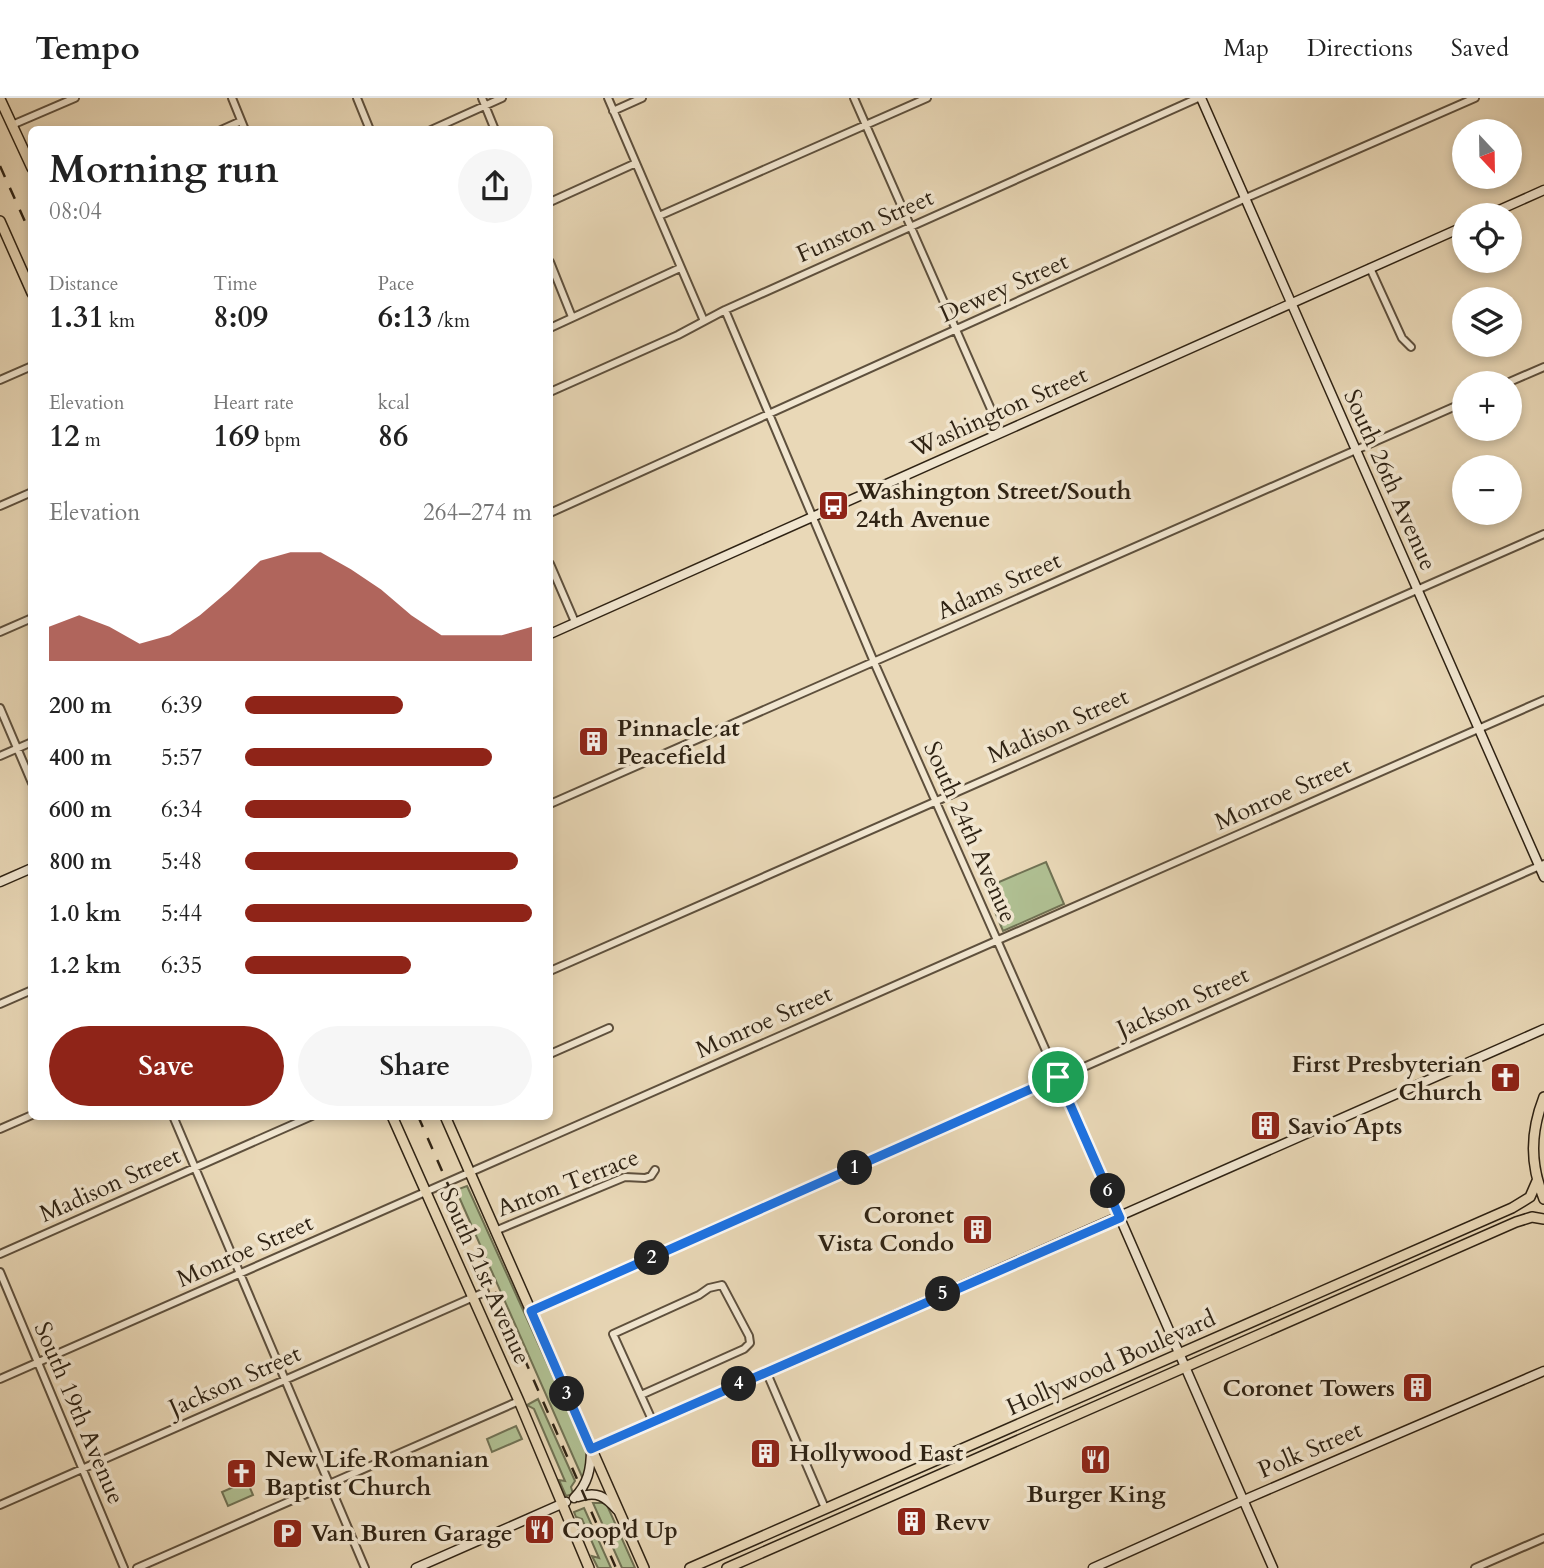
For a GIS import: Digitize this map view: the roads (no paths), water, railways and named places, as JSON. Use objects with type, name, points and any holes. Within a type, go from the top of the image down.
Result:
[{"type":"main road","points":[[0,99],[28,159]]},
{"type":"main road","points":[[0,221],[28,284]]},
{"type":"main road","points":[[1544,1097],[1533,1131],[1533,1164],[1544,1199]]},
{"type":"main road","name":"South 21st Avenue","points":[[394,1120],[519,1401],[589,1568]]},
{"type":"main road","points":[[447,1120],[644,1568]]},
{"type":"main road","name":"Hollywood Boulevard","points":[[690,1568],[1512,1208],[1530,1197],[1537,1181]]},
{"type":"main road","name":"Hollywood Boulevard","points":[[730,1567],[1516,1222],[1532,1217],[1544,1219]]},
{"type":"main road","points":[[1065,1420],[1065,1410],[1086,1400],[1090,1393]]},
{"type":"main road","points":[[701,1568],[723,1553],[730,1567]]},
{"type":"street","points":[[12,125],[75,98]]},
{"type":"street","points":[[232,98],[243,126]]},
{"type":"street","points":[[357,98],[368,126]]},
{"type":"street","points":[[482,98],[493,126]]},
{"type":"street","points":[[440,126],[502,98]]},
{"type":"street","points":[[608,98],[704,321]]},
{"type":"street","points":[[614,111],[642,98]]},
{"type":"street","points":[[854,98],[1001,432]]},
{"type":"street","points":[[659,216],[928,98]]},
{"type":"street","name":"South 26th Avenue","points":[[1200,98],[1417,590],[1542,865],[1544,877]]},
{"type":"street","name":"Funston Street","points":[[553,390],[1200,98]]},
{"type":"street","name":"Dewey Street","points":[[553,512],[957,331],[1453,103],[1475,98]]},
{"type":"street","points":[[230,126],[241,121]]},
{"type":"street","points":[[553,201],[636,163]]},
{"type":"street","points":[[1515,203],[1544,190]]},
{"type":"street","name":"Washington Street","points":[[553,633],[1452,232]]},
{"type":"street","points":[[553,326],[680,268]]},
{"type":"street","points":[[1370,268],[1402,338],[1411,347]]},
{"type":"street","points":[[553,270],[572,317]]},
{"type":"street","name":"South 24th Avenue","points":[[725,310],[874,662],[1273,1568]]},
{"type":"street","points":[[1522,377],[1544,367]]},
{"type":"street","points":[[0,380],[28,368]]},
{"type":"street","name":"Adams Street","points":[[553,803],[1452,408]]},
{"type":"street","points":[[0,506],[28,494]]},
{"type":"street","name":"Madison Street","points":[[553,970],[1544,534]]},
{"type":"street","points":[[553,571],[575,622]]},
{"type":"street","points":[[0,632],[28,620]]},
{"type":"street","name":"Monroe Street","points":[[0,1379],[1544,701]]},
{"type":"street","points":[[0,708],[28,774]]},
{"type":"street","points":[[0,756],[28,744]]},
{"type":"street","name":"Jackson Street","points":[[531,1311],[1542,865]]},
{"type":"street","points":[[0,882],[28,870]]},
{"type":"street","points":[[0,1004],[28,992]]},
{"type":"street","points":[[553,1053],[609,1028]]},
{"type":"street","points":[[574,1498],[582,1490],[589,1475],[591,1449],[1544,1030]]},
{"type":"street","points":[[0,1129],[28,1117]]},
{"type":"street","points":[[175,1120],[365,1568]]},
{"type":"street","name":"Madison Street","points":[[0,1254],[303,1120]]},
{"type":"street","name":"Anton Terrace","points":[[495,1231],[625,1177],[651,1176],[654,1170]]},
{"type":"street","name":"South 19th Avenue","points":[[0,1272],[124,1568]]},
{"type":"street","points":[[641,1395],[744,1349],[750,1343],[722,1284],[613,1334],[653,1422]]},
{"type":"street","name":"Jackson Street","points":[[0,1505],[485,1292]]},
{"type":"street","points":[[766,1371],[825,1508]]},
{"type":"street","name":"Polk Street","points":[[1093,1568],[1544,1371]]},
{"type":"street","points":[[137,1568],[519,1401]]},
{"type":"street","points":[[416,1568],[589,1493],[605,1496],[619,1513]]},
{"type":"street","points":[[1475,1568],[1544,1538]]},
{"type":"railway","points":[[0,166],[28,228]]},
{"type":"railway","points":[[420,1120],[616,1568]]},
{"type":"place","name":"Washington Street/South 24th Avenue","points":[[833,505]]},
{"type":"place","name":"Pinnacle at Peacefield","points":[[594,742]]},
{"type":"place","name":"First Presbyterian Church","points":[[1505,1078]]},
{"type":"place","name":"Savio Apts","points":[[1265,1126]]},
{"type":"place","name":"Coronet Vista Condo","points":[[977,1229]]},
{"type":"place","name":"Coronet Towers","points":[[1418,1388]]},
{"type":"place","name":"Hollywood East","points":[[766,1453]]},
{"type":"place","name":"Burger King","points":[[1096,1460]]},
{"type":"place","name":"New Life Romanian Baptist Church","points":[[242,1473]]},
{"type":"place","name":"Revv","points":[[912,1522]]},
{"type":"place","name":"Coop'd Up","points":[[539,1530]]},
{"type":"place","name":"Van Buren Garage","points":[[288,1533]]}]
